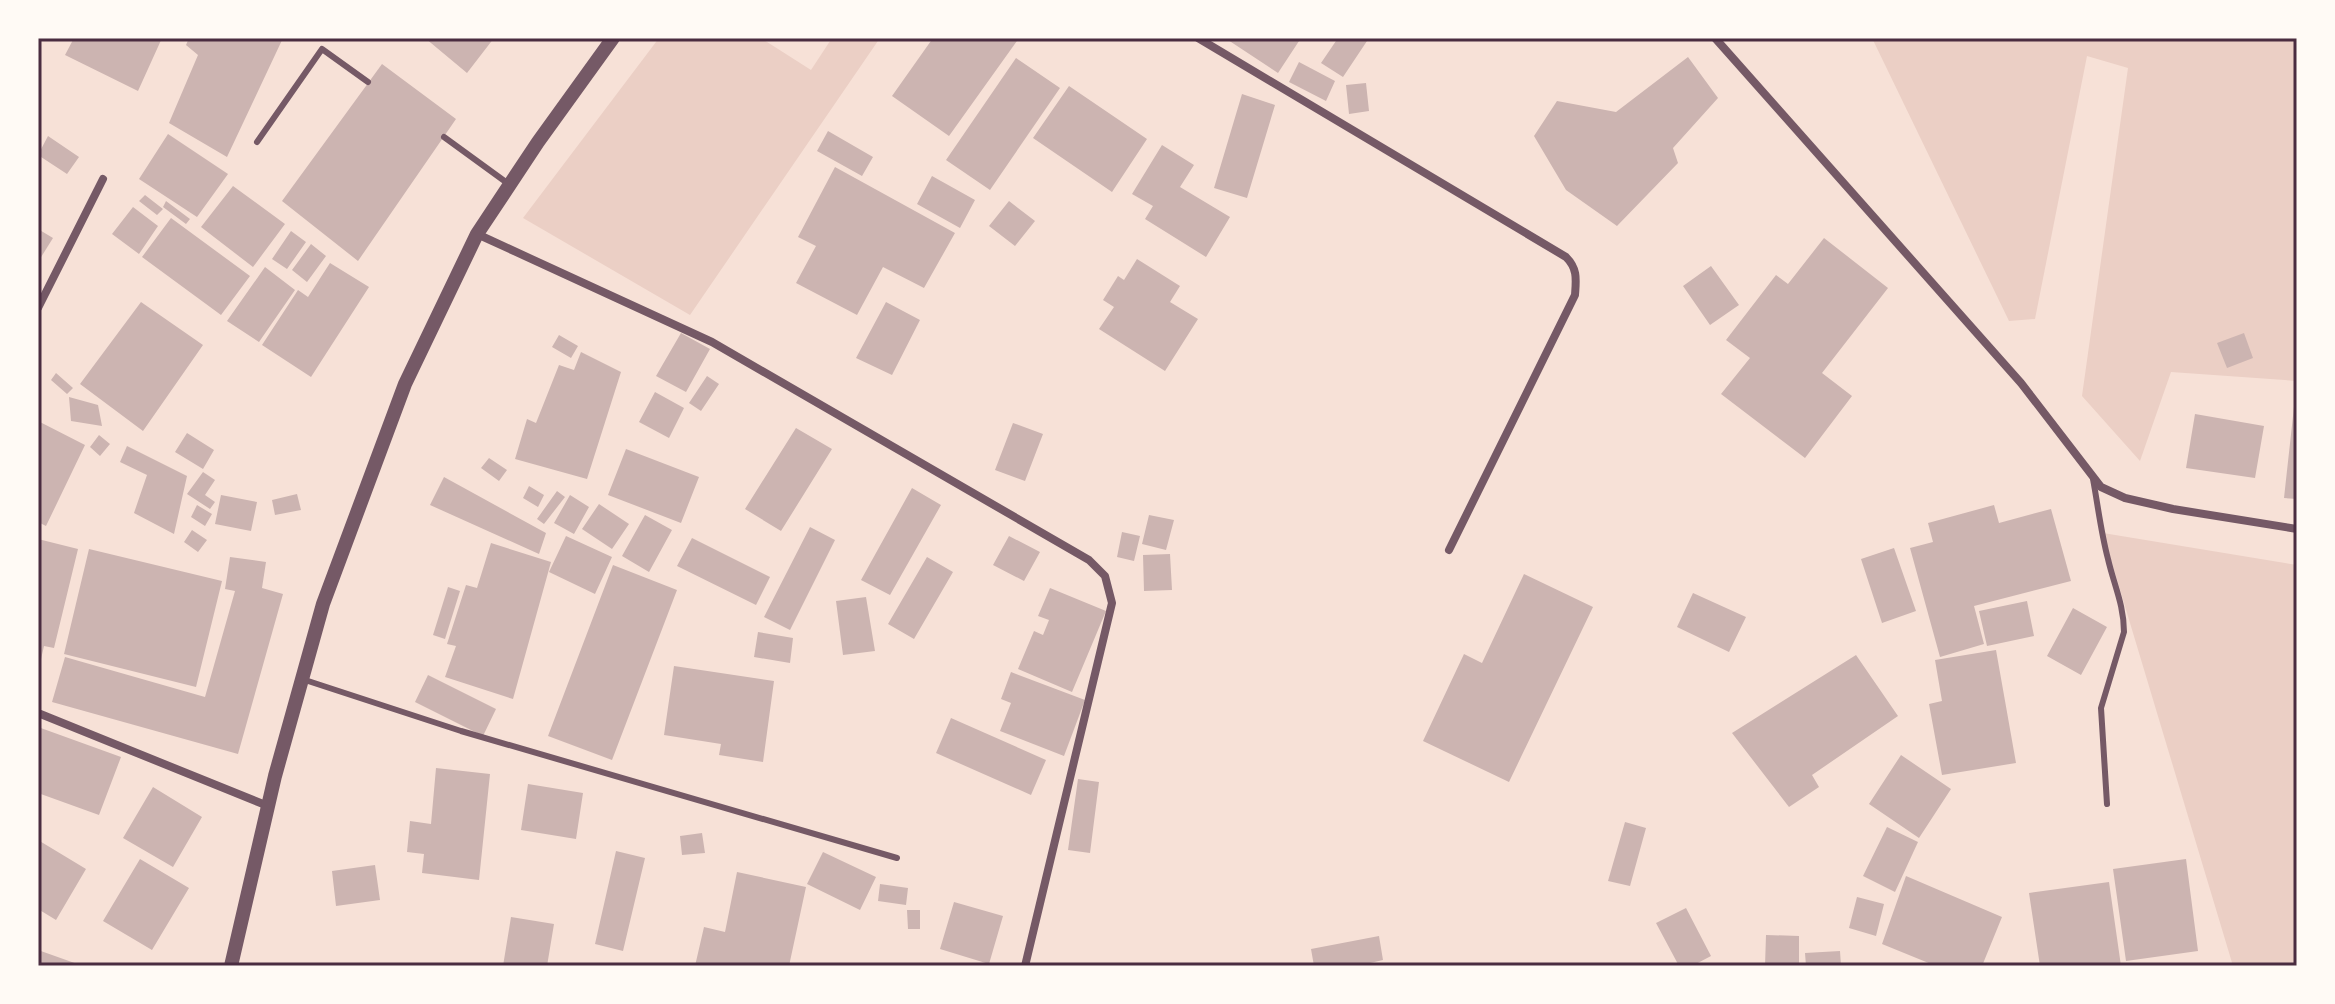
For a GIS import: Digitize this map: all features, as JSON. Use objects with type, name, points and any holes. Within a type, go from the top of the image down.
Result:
[{"type":"street","points":[[231,966],[268,806],[323,604],[405,384],[477,234],[613,38]]},
{"type":"street","points":[[1198,38],[1573,264],[1576,273],[1575,295],[1449,550]]},
{"type":"street","points":[[1715,38],[2021,383],[2093,479],[2109,492],[2125,498],[2297,529]]},
{"type":"street","points":[[38,308],[103,179]]},
{"type":"street","points":[[477,234],[712,342],[1089,560],[1105,576],[1112,603],[1025,966]]},
{"type":"street","points":[[38,713],[268,806]]},
{"type":"lane","points":[[257,142],[322,49],[368,82]]},
{"type":"lane","points":[[444,137],[510,185]]},
{"type":"lane","points":[[2093,479],[2102,535],[2123,605],[2124,622],[2124,632],[2101,708],[2107,804]]},
{"type":"lane","points":[[301,679],[461,731],[897,858]]},
{"type":"shaded area","points":[[659,38],[761,38],[811,70],[832,38],[880,38],[690,315],[523,218]]},
{"type":"shaded area","points":[[1872,38],[2297,38],[2297,381],[2171,372],[2140,461],[2082,396],[2128,68],[2087,56],[2035,319],[2009,321]]},
{"type":"shaded area","points":[[2103,533],[2297,565],[2297,963],[2233,966]]},
{"type":"building","points":[[74,38],[162,38],[138,91],[65,55]]},
{"type":"building","points":[[189,38],[283,38],[227,157],[169,123],[198,55],[186,45]]},
{"type":"building","points":[[425,38],[494,38],[467,73]]},
{"type":"building","points":[[933,38],[1019,38],[949,136],[892,96]]},
{"type":"building","points":[[1225,38],[1301,38],[1278,73]]},
{"type":"building","points":[[1338,38],[1369,38],[1343,77],[1321,63]]},
{"type":"building","points":[[1688,57],[1718,98],[1673,148],[1678,163],[1617,226],[1566,190],[1534,136],[1557,101],[1616,112]]},
{"type":"building","points":[[1016,58],[1060,88],[990,190],[946,160]]},
{"type":"building","points":[[1299,62],[1335,81],[1326,101],[1289,82]]},
{"type":"building","points":[[382,64],[456,119],[358,261],[282,201]]},
{"type":"building","points":[[1366,83],[1369,111],[1349,114],[1346,85]]},
{"type":"building","points":[[1069,86],[1147,139],[1112,192],[1033,138]]},
{"type":"building","points":[[1242,94],[1275,105],[1247,198],[1214,188]]},
{"type":"building","points":[[828,131],[873,157],[862,176],[817,151]]},
{"type":"building","points":[[168,134],[228,174],[197,217],[139,179]]},
{"type":"building","points":[[48,136],[79,157],[67,174],[38,155]]},
{"type":"building","points":[[1162,145],[1194,165],[1180,187],[1230,217],[1206,257],[1145,219],[1153,206],[1132,194]]},
{"type":"building","points":[[835,167],[955,233],[924,288],[883,267],[857,315],[796,283],[816,246],[798,237]]},
{"type":"building","points":[[932,176],[975,200],[960,228],[917,204]]},
{"type":"building","points":[[233,186],[285,224],[253,267],[201,227]]},
{"type":"building","points":[[145,195],[163,209],[157,215],[139,201]]},
{"type":"building","points":[[166,201],[190,219],[186,224],[163,207]]},
{"type":"building","points":[[1009,201],[1035,221],[1015,246],[989,226]]},
{"type":"building","points":[[133,207],[158,226],[139,254],[112,234]]},
{"type":"building","points":[[171,218],[250,276],[221,315],[142,257]]},
{"type":"building","points":[[38,229],[53,238],[38,262]]},
{"type":"building","points":[[291,231],[306,242],[287,269],[272,259]]},
{"type":"building","points":[[1824,238],[1888,288],[1822,373],[1852,396],[1805,458],[1721,394],[1750,358],[1726,340],[1776,275],[1788,284]]},
{"type":"building","points":[[311,244],[326,256],[307,282],[292,270]]},
{"type":"building","points":[[1137,259],[1180,286],[1170,302],[1198,319],[1165,371],[1099,329],[1114,307],[1103,300],[1118,276],[1124,280]]},
{"type":"building","points":[[330,263],[369,287],[311,377],[262,345],[298,290],[308,297]]},
{"type":"building","points":[[1711,266],[1739,305],[1710,325],[1683,286]]},
{"type":"building","points":[[265,267],[295,290],[259,342],[227,321]]},
{"type":"building","points":[[141,302],[203,345],[143,431],[80,384]]},
{"type":"building","points":[[886,302],[920,320],[892,375],[856,358]]},
{"type":"building","points":[[681,333],[710,349],[686,392],[656,376]]},
{"type":"building","points":[[2244,333],[2253,358],[2227,368],[2217,343]]},
{"type":"building","points":[[559,335],[578,346],[571,358],[552,347]]},
{"type":"building","points":[[581,352],[621,372],[587,479],[515,459],[527,419],[536,423],[559,365],[574,370]]},
{"type":"building","points":[[56,373],[73,388],[67,394],[51,380]]},
{"type":"building","points":[[707,376],[719,384],[701,411],[689,403]]},
{"type":"building","points":[[655,392],[684,408],[669,438],[639,422]]},
{"type":"building","points":[[69,397],[98,405],[102,426],[71,421]]},
{"type":"building","points":[[2294,407],[2297,407],[2297,499],[2284,498]]},
{"type":"building","points":[[2195,414],[2264,426],[2255,478],[2186,468]]},
{"type":"building","points":[[38,421],[85,445],[46,526],[38,522]]},
{"type":"building","points":[[1013,423],[1043,434],[1025,481],[995,470]]},
{"type":"building","points":[[796,428],[832,449],[781,531],[745,509]]},
{"type":"building","points":[[187,433],[214,450],[203,469],[175,452]]},
{"type":"building","points":[[99,435],[110,444],[100,456],[90,447]]},
{"type":"building","points":[[127,446],[187,476],[174,534],[134,513],[147,475],[120,462]]},
{"type":"building","points":[[626,449],[699,477],[681,523],[608,495]]},
{"type":"building","points":[[489,458],[507,470],[499,481],[481,468]]},
{"type":"building","points":[[203,472],[215,480],[205,495],[215,502],[210,509],[187,494]]},
{"type":"building","points":[[444,477],[546,533],[539,554],[430,505]]},
{"type":"building","points":[[529,486],[544,495],[538,507],[523,498]]},
{"type":"building","points":[[912,488],[941,505],[890,595],[861,580]]},
{"type":"building","points":[[557,491],[565,497],[544,524],[537,519]]},
{"type":"building","points":[[297,494],[301,510],[275,515],[272,500]]},
{"type":"building","points":[[221,495],[257,502],[251,531],[215,524]]},
{"type":"building","points":[[570,495],[589,507],[574,534],[554,523]]},
{"type":"building","points":[[599,504],[629,524],[612,549],[582,529]]},
{"type":"building","points":[[197,505],[212,514],[205,526],[191,517]]},
{"type":"building","points":[[1994,505],[1999,523],[2051,509],[2071,581],[1974,606],[1984,644],[1940,657],[1910,548],[1933,542],[1928,523]]},
{"type":"building","points":[[645,515],[672,530],[649,572],[622,556]]},
{"type":"building","points":[[1149,515],[1174,520],[1166,550],[1142,544]]},
{"type":"building","points":[[810,527],[835,540],[790,630],[764,617]]},
{"type":"building","points":[[192,530],[207,540],[198,552],[184,542]]},
{"type":"building","points":[[1122,532],[1140,536],[1134,561],[1117,557]]},
{"type":"building","points":[[566,536],[612,557],[595,594],[549,572]]},
{"type":"building","points":[[1009,536],[1040,552],[1024,581],[993,565]]},
{"type":"building","points":[[692,538],[770,577],[756,605],[677,566]]},
{"type":"building","points":[[38,539],[78,549],[54,648],[44,646],[39,668]]},
{"type":"building","points":[[491,543],[551,562],[513,699],[445,677],[456,646],[447,644],[466,585],[477,588]]},
{"type":"building","points":[[1894,548],[1916,611],[1882,623],[1861,559]]},
{"type":"building","points":[[89,549],[222,581],[196,687],[64,654]]},
{"type":"building","points":[[1170,554],[1172,590],[1144,591],[1143,555]]},
{"type":"building","points":[[230,557],[266,562],[262,588],[283,594],[238,754],[52,702],[65,657],[205,697],[235,591],[225,589]]},
{"type":"building","points":[[927,557],[953,572],[914,639],[888,624]]},
{"type":"building","points":[[613,565],[677,590],[612,760],[548,736]]},
{"type":"building","points":[[1524,574],[1593,607],[1509,782],[1423,741],[1464,654],[1482,663]]},
{"type":"building","points":[[448,587],[460,591],[445,639],[433,635]]},
{"type":"building","points":[[1050,588],[1106,611],[1072,692],[1018,669],[1034,631],[1043,635],[1049,620],[1038,616]]},
{"type":"building","points":[[1693,593],[1746,617],[1729,652],[1677,627]]},
{"type":"building","points":[[866,597],[875,651],[843,655],[836,601]]},
{"type":"building","points":[[2027,601],[2034,636],[1987,646],[1979,611]]},
{"type":"building","points":[[2073,608],[2107,627],[2081,675],[2047,656]]},
{"type":"building","points":[[758,632],[793,638],[790,663],[754,657]]},
{"type":"building","points":[[1996,650],[2016,763],[1942,775],[1929,704],[1942,701],[1935,660]]},
{"type":"building","points":[[1856,655],[1898,716],[1812,775],[1819,787],[1789,807],[1732,733]]},
{"type":"building","points":[[674,666],[774,681],[763,762],[719,755],[721,744],[664,735]]},
{"type":"building","points":[[1011,672],[1085,700],[1064,756],[1000,731],[1011,703],[1001,699]]},
{"type":"building","points":[[428,675],[496,709],[483,736],[415,702]]},
{"type":"building","points":[[951,718],[1046,760],[1031,795],[936,753]]},
{"type":"building","points":[[38,727],[121,757],[99,815],[38,793]]},
{"type":"building","points":[[1901,755],[1951,789],[1919,838],[1869,804]]},
{"type":"building","points":[[436,768],[490,774],[479,880],[422,873],[424,854],[407,852],[410,821],[431,824]]},
{"type":"building","points":[[1078,779],[1099,782],[1090,853],[1068,850]]},
{"type":"building","points":[[528,784],[583,793],[576,839],[521,830]]},
{"type":"building","points":[[153,787],[202,817],[173,867],[123,838]]},
{"type":"building","points":[[1625,822],[1646,828],[1630,886],[1608,881]]},
{"type":"building","points":[[1887,827],[1918,842],[1895,892],[1863,876]]},
{"type":"building","points":[[702,833],[705,853],[682,855],[680,836]]},
{"type":"building","points":[[38,840],[86,869],[56,920],[38,909]]},
{"type":"building","points":[[616,851],[645,858],[623,951],[595,944]]},
{"type":"building","points":[[823,852],[876,877],[860,910],[807,884]]},
{"type":"building","points":[[140,859],[189,888],[152,950],[103,921]]},
{"type":"building","points":[[2186,859],[2198,951],[2126,961],[2113,869]]},
{"type":"building","points":[[375,865],[380,900],[336,906],[332,871]]},
{"type":"building","points":[[737,872],[806,887],[789,966],[695,966],[704,927],[725,932]]},
{"type":"building","points":[[1906,876],[2002,917],[1982,966],[1936,966],[1882,944]]},
{"type":"building","points":[[2109,882],[2121,966],[2040,966],[2029,893]]},
{"type":"building","points":[[880,884],[908,888],[906,905],[878,901]]},
{"type":"building","points":[[1857,897],[1884,904],[1876,936],[1849,928]]},
{"type":"building","points":[[954,902],[1003,916],[989,964],[940,949]]},
{"type":"building","points":[[1686,908],[1711,956],[1692,966],[1679,966],[1656,923]]},
{"type":"building","points":[[907,910],[920,910],[920,929],[908,929]]},
{"type":"building","points":[[511,917],[554,924],[547,966],[503,966]]},
{"type":"building","points":[[1766,935],[1799,936],[1799,966],[1765,966]]},
{"type":"building","points":[[1379,936],[1383,960],[1357,966],[1314,966],[1311,949]]},
{"type":"building","points":[[38,950],[83,966],[38,966]]},
{"type":"building","points":[[1840,951],[1841,966],[1806,966],[1805,953]]}]
